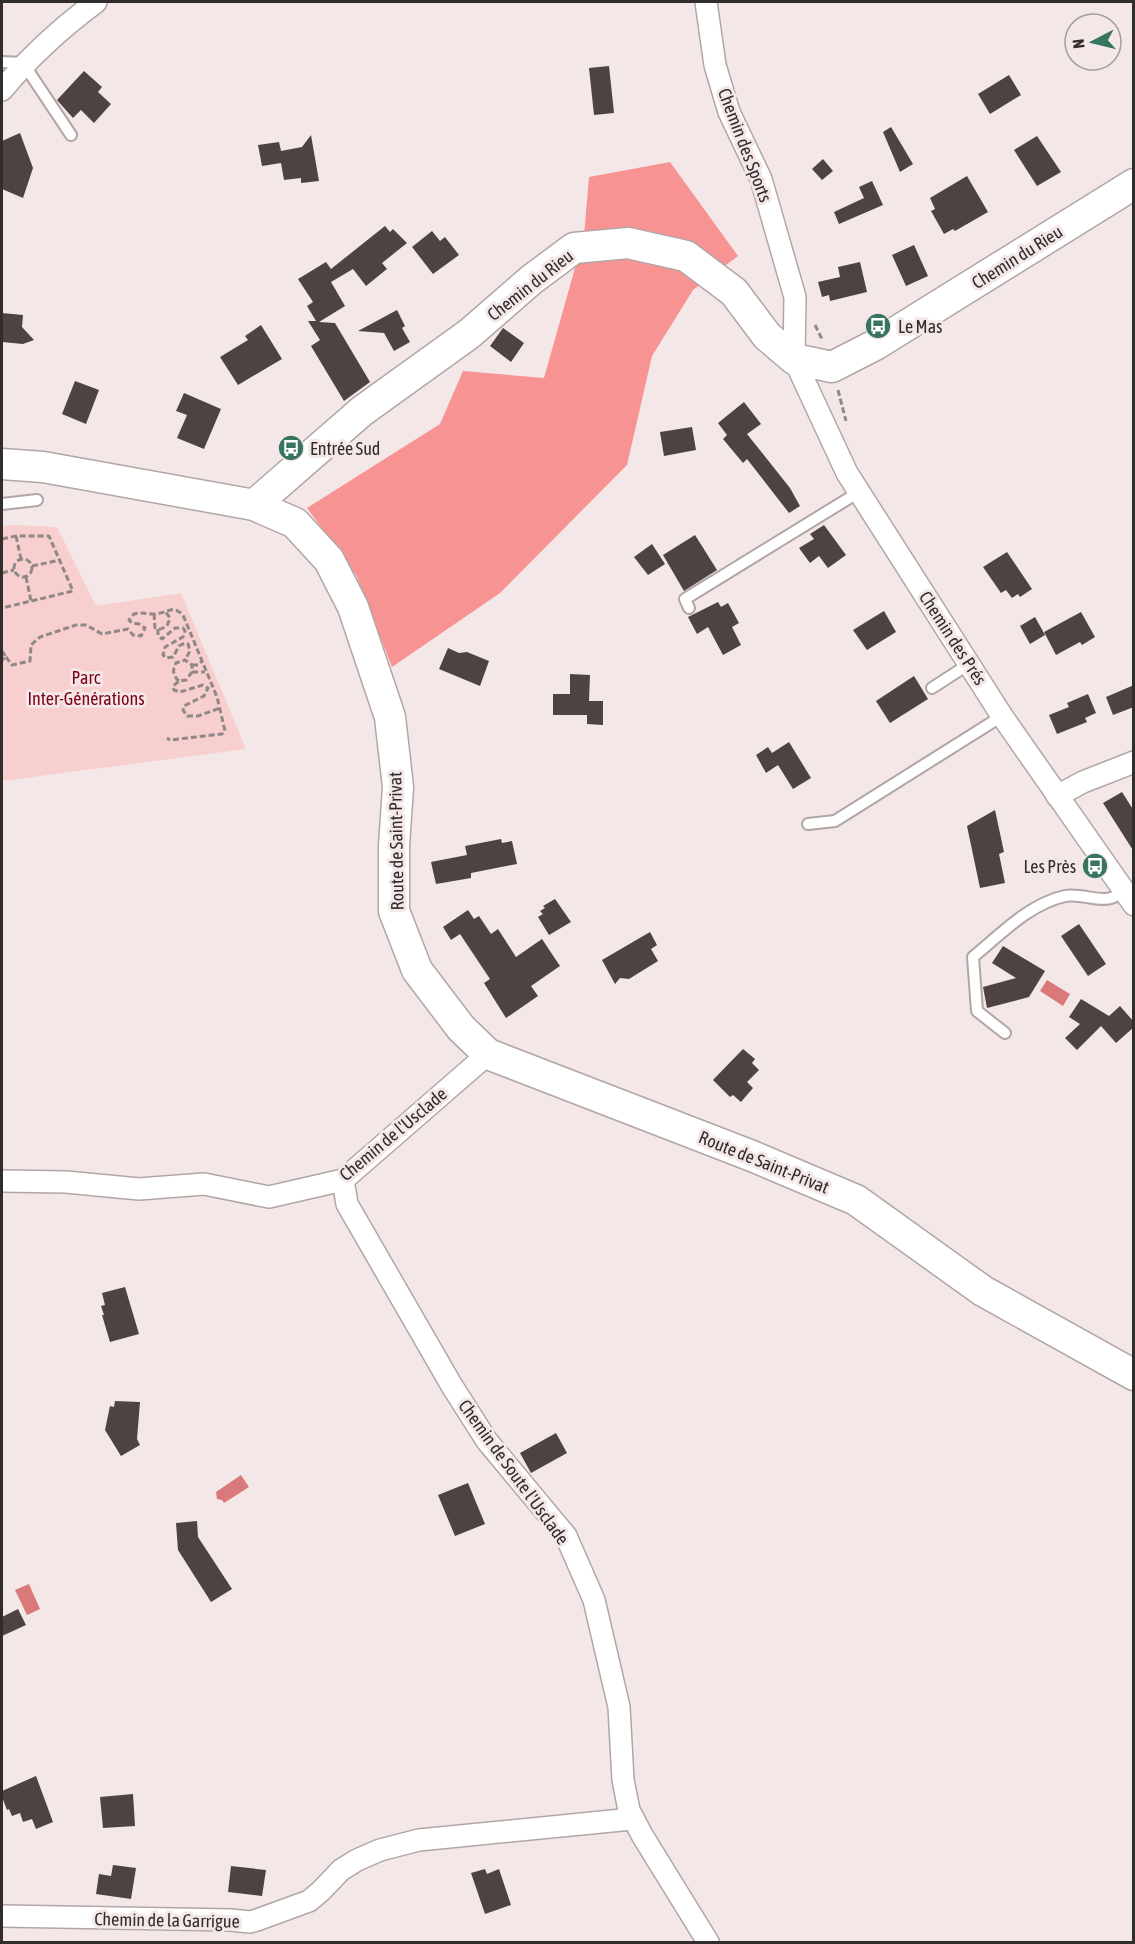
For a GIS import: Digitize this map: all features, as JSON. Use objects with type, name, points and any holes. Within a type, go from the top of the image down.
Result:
[{"type":"street","points":[[2,90],[23,63],[61,28],[96,2]]},
{"type":"street","name":"Chemin des Sports","points":[[706,2],[716,65],[729,112],[761,179],[795,297],[794,359]]},
{"type":"street","name":"Chemin du Rieu","points":[[254,505],[362,411],[469,334],[531,280],[574,248],[628,243],[686,256],[734,292],[767,336],[794,359],[832,367],[875,345],[1134,184]]},
{"type":"street","name":"Chemin des Prés","points":[[794,359],[847,473],[1002,716],[1128,898]]},
{"type":"street","name":"Route de Saint-Privat","points":[[2,464],[43,467],[254,505],[295,522],[329,561],[353,607],[390,717],[398,787],[394,846],[394,912],[417,970],[461,1028],[488,1054],[752,1156],[856,1200],[983,1291],[1134,1376]]},
{"type":"street","points":[[1057,796],[1083,782],[1134,762]]},
{"type":"street","name":"Chemin de l'Usclade","points":[[2,1181],[66,1182],[139,1189],[204,1184],[269,1197],[343,1180],[488,1054]]},
{"type":"street","name":"Chemin de Soute l'Usclade","points":[[343,1180],[347,1204],[452,1386],[488,1441],[566,1536],[594,1600],[619,1707],[623,1780],[632,1819],[708,1942]]},
{"type":"street","name":"Chemin de la Garrigue","points":[[2,1916],[250,1922],[309,1901],[341,1869],[380,1850],[419,1840],[632,1819]]},
{"type":"lane","points":[[2,62],[23,63],[71,135]]},
{"type":"lane","points":[[689,608],[685,599],[859,492]]},
{"type":"lane","points":[[2,504],[37,500]]},
{"type":"lane","points":[[932,688],[969,664]]},
{"type":"lane","points":[[808,824],[835,821],[1002,716]]},
{"type":"lane","points":[[1005,1033],[977,1011],[973,957],[1017,918],[1054,899],[1067,895],[1111,899],[1128,898]]},
{"type":"path","points":[[813,318],[816,329],[825,344],[848,429]]},
{"type":"path","points":[[2,539],[16,536],[49,536],[73,591],[2,608]]},
{"type":"path","points":[[16,536],[21,559]]},
{"type":"path","points":[[14,570],[16,562],[21,559],[28,560],[32,566],[31,573],[26,577]]},
{"type":"path","points":[[32,566],[60,560]]},
{"type":"path","points":[[2,573],[14,570]]},
{"type":"path","points":[[14,570],[18,575],[26,577]]},
{"type":"path","points":[[26,577],[31,601]]},
{"type":"path","points":[[2,651],[12,665],[30,661],[31,645],[39,637],[76,625],[86,625],[102,634],[128,629],[133,635],[141,636],[145,628],[132,623],[129,620],[130,616],[143,612],[154,614],[175,609],[181,613],[202,661],[217,697],[225,726],[222,734],[170,740],[166,738]]},
{"type":"path","points":[[158,630],[165,628],[169,622],[170,618],[165,611]]},
{"type":"path","points":[[154,614],[154,624],[162,639],[176,628],[183,628],[185,631],[183,637],[165,647],[163,654],[166,658],[172,657],[179,646],[188,644],[190,651],[185,660],[176,663],[174,667],[178,681]]},
{"type":"path","points":[[2,660],[6,657]]},
{"type":"path","points":[[185,660],[192,666],[192,672],[186,680],[178,681],[173,686],[176,692],[202,685],[208,688],[204,696],[184,706],[183,710],[187,717],[198,716],[220,708]]},
{"type":"path","points":[[192,666],[202,661]]},
{"type":"path","points":[[192,672],[206,672]]},
{"type":"green space","name":"Parc Inter-Générations","points":[[2,526],[57,527],[96,606],[181,593],[246,749],[2,781]]},
{"type":"shaded area","points":[[670,162],[738,256],[693,290],[652,356],[627,465],[500,593],[392,667],[356,575],[307,508],[440,424],[463,371],[544,378],[584,236],[589,177]]},
{"type":"shaded area","points":[[1047,980],[1070,994],[1063,1006],[1040,991]]},
{"type":"shaded area","points":[[241,1475],[249,1487],[224,1503],[217,1499],[216,1492]]},
{"type":"shaded area","points":[[29,1584],[40,1609],[27,1615],[15,1590]]},
{"type":"building","points":[[609,66],[614,113],[594,115],[589,68]]},
{"type":"building","points":[[84,71],[102,87],[98,92],[111,104],[94,123],[81,110],[73,118],[57,100]]},
{"type":"building","points":[[1009,75],[1021,95],[990,114],[978,94]]},
{"type":"building","points":[[891,127],[913,164],[900,172],[883,132]]},
{"type":"building","points":[[20,133],[33,168],[23,198],[2,189],[2,141]]},
{"type":"building","points":[[311,135],[319,181],[301,183],[301,178],[284,180],[281,163],[262,166],[258,145],[279,142],[281,151],[302,147]]},
{"type":"building","points":[[1037,136],[1061,172],[1037,186],[1014,150]]},
{"type":"building","points":[[823,159],[833,171],[822,180],[812,169]]},
{"type":"building","points":[[967,176],[988,212],[955,231],[953,229],[944,234],[931,211],[935,209],[930,198]]},
{"type":"building","points":[[872,181],[883,205],[839,224],[834,212],[864,198],[859,187]]},
{"type":"building","points":[[385,226],[390,232],[393,229],[407,243],[382,263],[387,269],[366,286],[353,269],[331,282],[345,306],[319,322],[335,323],[370,382],[344,401],[311,346],[320,340],[308,321],[316,321],[307,306],[313,302],[298,279],[326,262],[331,269]]},
{"type":"building","points":[[432,231],[440,241],[445,237],[459,255],[433,274],[412,247]]},
{"type":"building","points":[[914,245],[928,276],[906,286],[892,255]]},
{"type":"building","points":[[860,262],[867,292],[830,301],[829,295],[822,297],[818,282],[840,277],[838,267]]},
{"type":"building","points":[[397,310],[405,326],[402,328],[410,342],[394,351],[384,333],[358,331]]},
{"type":"building","points":[[2,313],[23,315],[22,327],[34,340],[23,344],[2,342]]},
{"type":"building","points":[[261,325],[282,359],[238,385],[220,357],[248,340],[245,336]]},
{"type":"building","points":[[503,328],[524,343],[511,362],[490,346]]},
{"type":"building","points":[[75,381],[99,390],[86,424],[62,414]]},
{"type":"building","points":[[184,393],[221,409],[204,449],[177,438],[187,415],[176,411]]},
{"type":"building","points":[[744,402],[761,424],[747,434],[790,488],[800,506],[789,513],[747,459],[743,463],[723,439],[727,435],[718,423]]},
{"type":"building","points":[[692,427],[696,450],[664,456],[660,432]]},
{"type":"building","points":[[824,525],[846,555],[828,568],[819,556],[810,563],[799,548],[814,539],[810,534]]},
{"type":"building","points":[[695,535],[717,570],[684,591],[663,555]]},
{"type":"building","points":[[652,544],[665,564],[648,575],[634,557]]},
{"type":"building","points":[[1007,552],[1032,589],[1020,597],[1018,594],[1012,598],[1006,590],[1001,593],[983,567]]},
{"type":"building","points":[[718,602],[721,607],[728,603],[739,623],[732,627],[741,645],[723,655],[708,627],[697,634],[688,617]]},
{"type":"building","points":[[884,611],[896,632],[867,650],[853,630]]},
{"type":"building","points":[[1081,612],[1095,637],[1082,645],[1080,642],[1056,655],[1044,632]]},
{"type":"building","points":[[1035,617],[1045,635],[1030,644],[1020,626]]},
{"type":"building","points":[[448,648],[459,653],[467,652],[489,661],[480,686],[439,669]]},
{"type":"building","points":[[570,674],[590,675],[589,701],[603,701],[603,725],[587,724],[587,715],[553,715],[553,694],[570,694]]},
{"type":"building","points":[[914,676],[928,699],[890,723],[876,701]]},
{"type":"building","points":[[1134,685],[1134,707],[1113,715],[1106,697]]},
{"type":"building","points":[[1088,694],[1096,713],[1085,718],[1087,722],[1057,734],[1049,715],[1069,707],[1067,703]]},
{"type":"building","points":[[789,742],[811,778],[793,789],[778,765],[766,773],[756,755],[768,747],[772,753]]},
{"type":"building","points":[[1122,792],[1134,811],[1134,852],[1103,803]]},
{"type":"building","points":[[995,810],[1004,852],[999,854],[1005,883],[980,888],[967,826]]},
{"type":"building","points":[[501,839],[502,843],[512,841],[517,864],[471,873],[471,878],[436,884],[431,862],[467,855],[465,846]]},
{"type":"building","points":[[555,899],[571,922],[549,935],[538,917],[543,914],[540,911],[545,908],[543,906]]},
{"type":"building","points":[[468,910],[474,919],[479,916],[491,934],[498,929],[516,957],[542,939],[560,966],[531,986],[538,996],[506,1018],[484,983],[490,979],[460,934],[451,940],[443,927]]},
{"type":"building","points":[[1079,924],[1106,964],[1088,976],[1061,936]]},
{"type":"building","points":[[650,932],[657,945],[651,949],[658,961],[629,979],[620,978],[615,984],[602,960]]},
{"type":"building","points":[[1003,946],[1045,971],[1029,997],[987,1008],[983,987],[1016,978],[992,963]]},
{"type":"building","points":[[1081,999],[1109,1016],[1120,1006],[1134,1022],[1134,1027],[1116,1043],[1101,1026],[1077,1050],[1065,1038],[1080,1024],[1069,1017]]},
{"type":"building","points":[[743,1049],[755,1059],[752,1063],[759,1070],[747,1082],[753,1088],[741,1102],[733,1095],[730,1097],[713,1080]]},
{"type":"building","points":[[125,1287],[139,1334],[110,1342],[102,1315],[104,1315],[101,1306],[105,1305],[102,1293]]},
{"type":"building","points":[[115,1401],[140,1402],[137,1439],[140,1445],[121,1456],[105,1430],[110,1406],[114,1407]]},
{"type":"building","points":[[556,1433],[567,1453],[531,1473],[520,1453]]},
{"type":"building","points":[[468,1483],[485,1524],[455,1536],[438,1495]]},
{"type":"building","points":[[197,1521],[198,1537],[232,1589],[211,1602],[178,1550],[176,1523]]},
{"type":"building","points":[[18,1609],[26,1625],[2,1636],[2,1617]]},
{"type":"building","points":[[36,1776],[53,1822],[36,1829],[32,1819],[23,1822],[20,1813],[12,1816],[9,1809],[7,1810],[2,1791]]},
{"type":"building","points":[[133,1794],[135,1826],[103,1828],[100,1797]]},
{"type":"building","points":[[113,1865],[136,1868],[131,1899],[96,1894],[99,1874],[111,1876]]},
{"type":"building","points":[[231,1866],[266,1870],[262,1896],[228,1892]]},
{"type":"building","points":[[485,1869],[487,1874],[499,1869],[511,1905],[485,1914],[471,1873]]},
{"type":"place","name":"Le Mas","points":[[878,326]]},
{"type":"place","name":"Entrée Sud","points":[[291,448]]},
{"type":"place","name":"Les Près","points":[[1095,866]]}]
